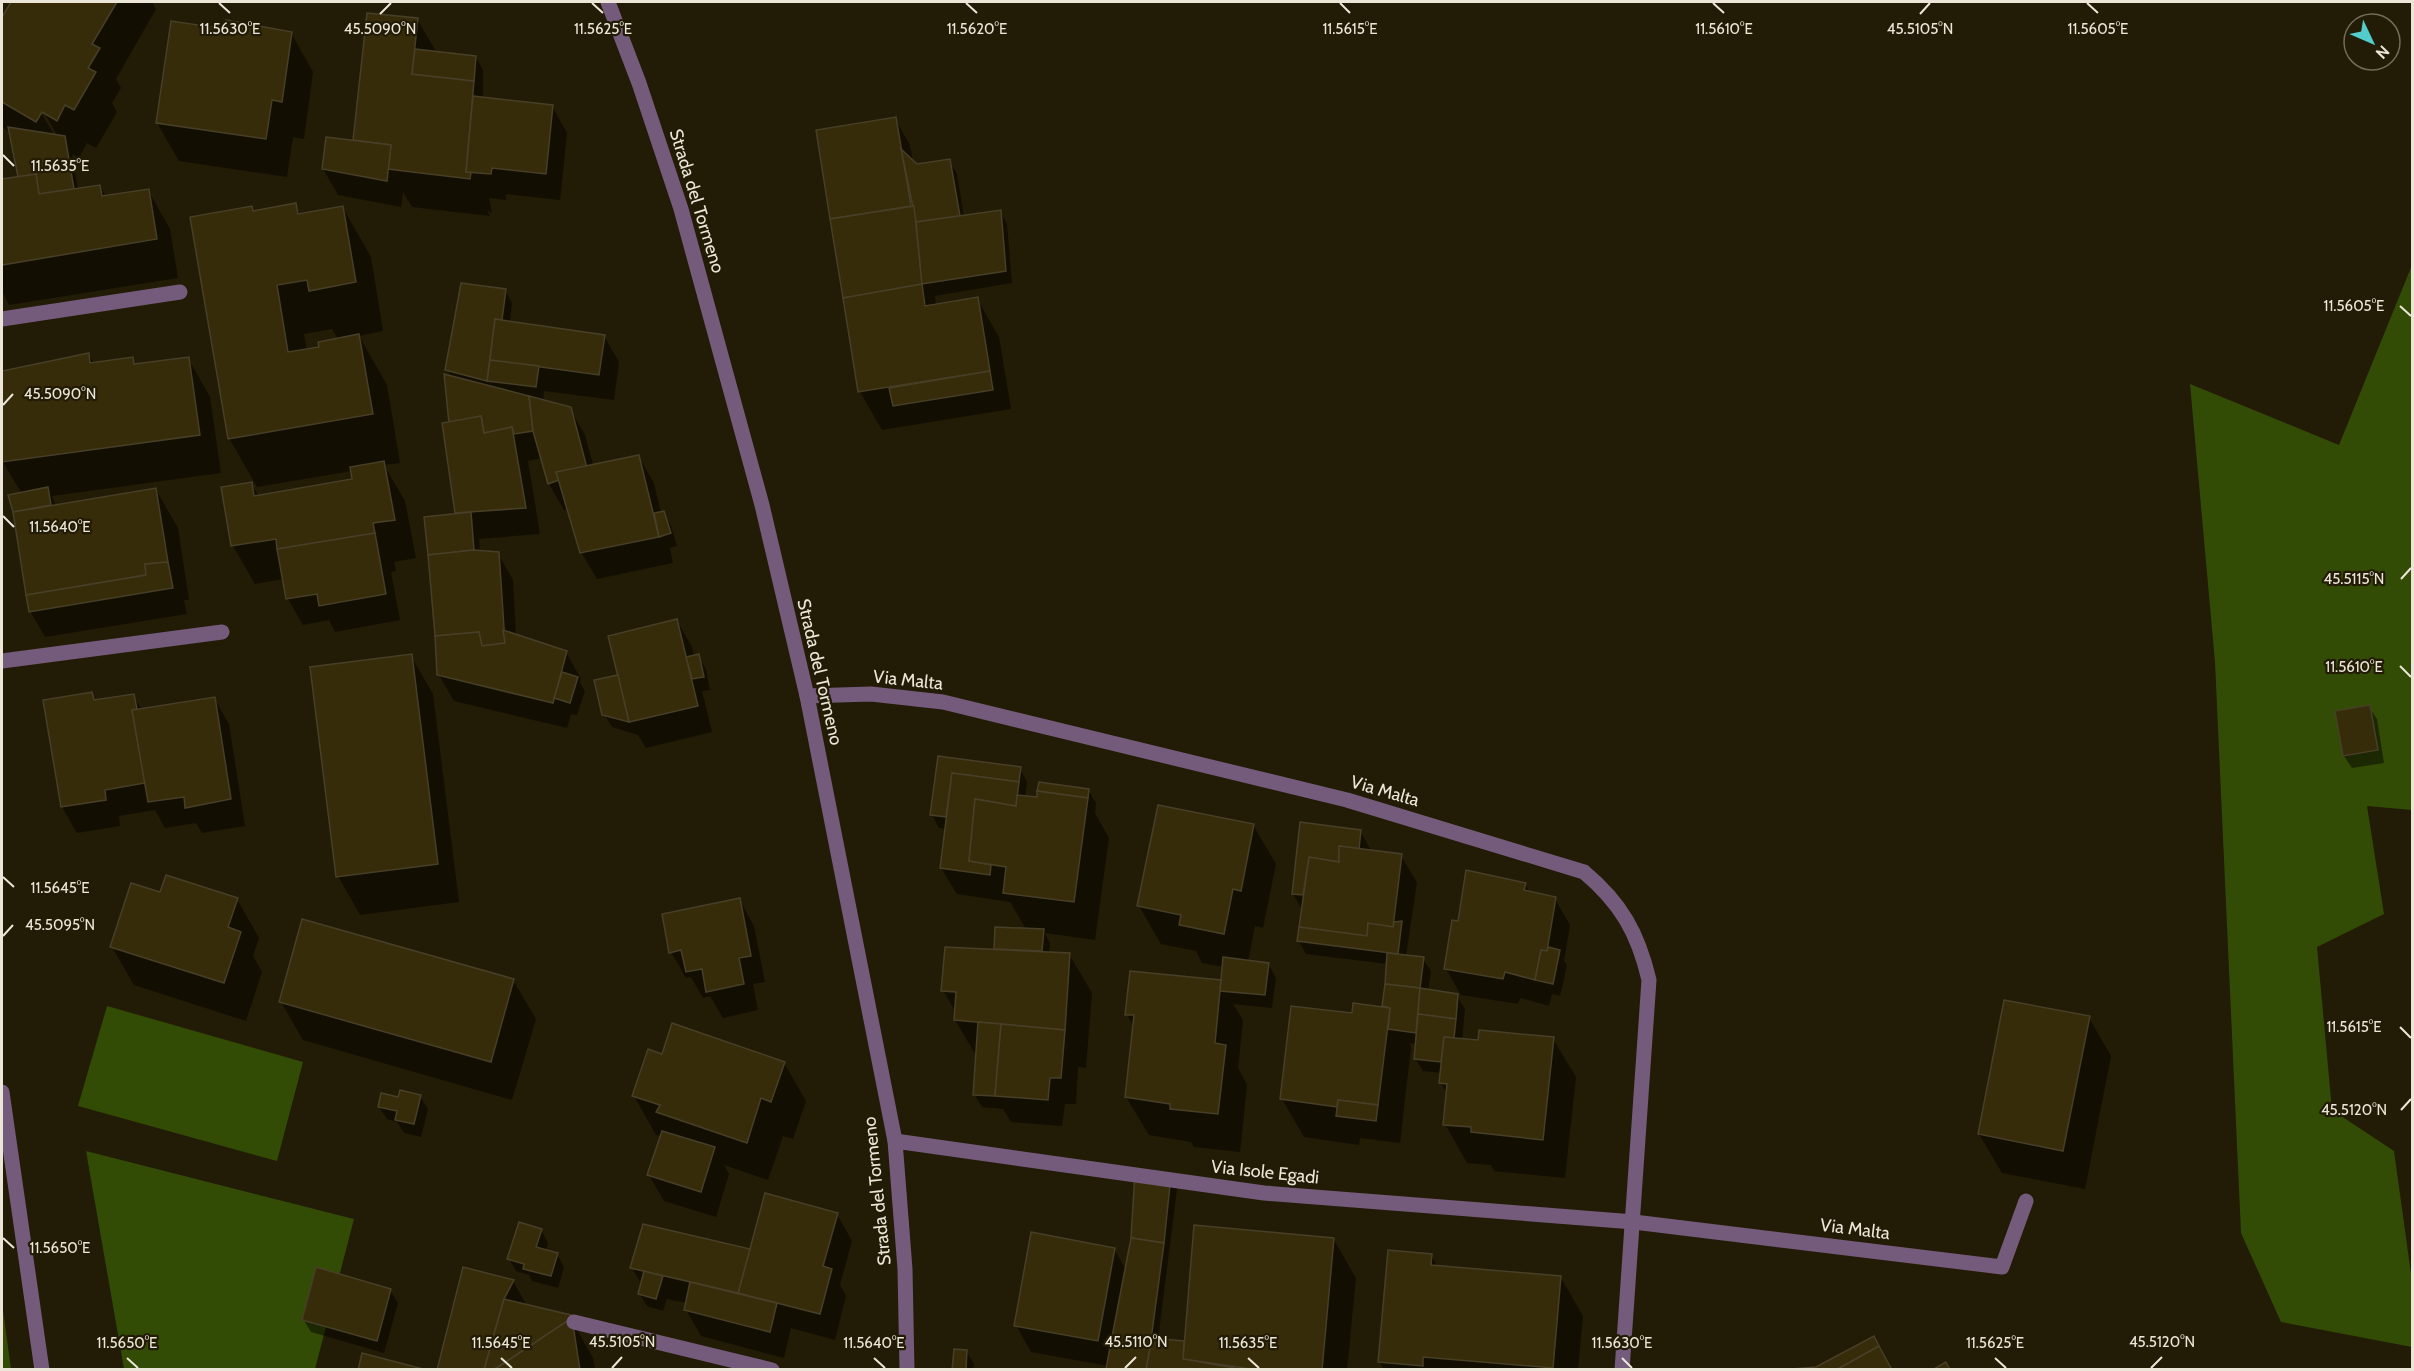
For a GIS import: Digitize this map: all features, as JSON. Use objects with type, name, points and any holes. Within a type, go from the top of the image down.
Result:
[{"type":"street","name":"Strada del Tormeno","points":[[608,2],[639,83],[681,209],[762,505],[807,696],[895,1141],[905,1269],[907,1370]]},
{"type":"street","points":[[2,319],[180,292]]},
{"type":"street","points":[[2,661],[222,632]]},
{"type":"street","name":"Via Malta","points":[[807,696],[871,694],[943,702],[1347,800],[1584,872],[1606,891],[1623,914],[1641,946],[1649,980],[1622,1370]]},
{"type":"street","points":[[2,1092],[42,1370]]},
{"type":"street","name":"Via Isole Egadi","points":[[895,1141],[1264,1193],[1634,1222]]},
{"type":"street","name":"Via Malta","points":[[1634,1222],[2002,1267],[2026,1201]]},
{"type":"street","points":[[574,1322],[772,1370]]},
{"type":"green space","points":[[2412,265],[2412,810],[2367,806],[2384,914],[2317,947],[2332,1110],[2394,1151],[2412,1281],[2412,1347],[2281,1322],[2241,1233],[2215,662],[2190,384],[2339,445]]},
{"type":"green space","points":[[107,1006],[303,1062],[277,1161],[78,1106]]},
{"type":"green space","points":[[86,1151],[354,1219],[315,1369],[124,1369]]},
{"type":"green space","points":[[2,1303],[11,1369],[2,1369]]},
{"type":"building","points":[[11,2],[117,2],[92,44],[100,48],[88,68],[96,72],[74,110],[65,105],[57,121],[42,112],[36,122],[2,102],[2,17]]},
{"type":"building","points":[[367,13],[418,18],[412,74],[474,81],[466,172],[471,172],[470,179],[388,169],[391,145],[353,140]]},
{"type":"building","points":[[226,20],[292,32],[282,102],[272,100],[266,139],[156,123],[171,21],[226,29]]},
{"type":"building","points":[[415,49],[476,56],[474,81],[412,74]]},
{"type":"building","points":[[473,96],[553,105],[546,174],[492,168],[491,174],[466,172]]},
{"type":"building","points":[[896,117],[911,206],[830,219],[816,130]]},
{"type":"building","points":[[8,127],[65,136],[74,189],[39,194],[36,174],[18,177]]},
{"type":"building","points":[[326,137],[391,145],[387,181],[322,169]]},
{"type":"building","points":[[901,149],[917,164],[950,159],[960,216],[916,222]]},
{"type":"building","points":[[36,174],[39,194],[100,185],[102,196],[149,189],[157,239],[2,265],[2,179]]},
{"type":"building","points":[[296,203],[298,214],[343,206],[356,282],[309,291],[307,280],[277,285],[288,352],[319,347],[318,342],[359,334],[373,414],[228,439],[190,217],[252,206],[253,211]]},
{"type":"building","points":[[914,206],[922,284],[843,298],[830,219]]},
{"type":"building","points":[[1001,210],[1006,271],[922,284],[916,222]]},
{"type":"building","points":[[461,283],[506,289],[502,320],[495,319],[487,381],[445,370]]},
{"type":"building","points":[[922,284],[925,306],[978,297],[990,371],[858,392],[843,298]]},
{"type":"building","points":[[495,319],[605,335],[599,375],[490,360]]},
{"type":"building","points":[[89,353],[90,363],[133,357],[134,364],[189,357],[200,435],[2,462],[2,371]]},
{"type":"building","points":[[490,360],[539,366],[536,387],[487,381]]},
{"type":"building","points":[[990,371],[993,390],[893,406],[889,388]]},
{"type":"building","points":[[444,374],[529,396],[533,431],[514,434],[512,427],[484,433],[481,416],[449,423]]},
{"type":"building","points":[[529,396],[571,407],[587,468],[556,472],[559,480],[548,484],[533,431]]},
{"type":"building","points":[[481,416],[484,433],[512,427],[526,508],[455,513],[442,423]]},
{"type":"building","points":[[639,455],[659,537],[580,553],[556,472]]},
{"type":"building","points":[[384,461],[395,520],[373,523],[375,533],[277,549],[276,539],[231,546],[221,487],[252,482],[254,496],[352,479],[350,467]]},
{"type":"building","points":[[48,487],[51,505],[13,512],[8,495]]},
{"type":"building","points":[[156,488],[168,562],[145,564],[146,575],[26,595],[13,512]]},
{"type":"building","points":[[664,511],[671,533],[659,537],[654,513]]},
{"type":"building","points":[[471,512],[474,550],[428,555],[424,517]]},
{"type":"building","points":[[375,533],[386,594],[319,606],[317,594],[286,599],[277,549]]},
{"type":"building","points":[[474,550],[499,552],[505,643],[482,646],[479,632],[435,636],[428,555]]},
{"type":"building","points":[[168,562],[173,588],[29,612],[26,595],[146,575],[145,564]]},
{"type":"building","points":[[677,619],[698,706],[629,722],[608,636]]},
{"type":"building","points":[[503,630],[567,651],[553,703],[437,675],[435,636],[479,632],[482,646],[505,643]]},
{"type":"building","points":[[412,654],[438,864],[336,877],[310,667]]},
{"type":"building","points":[[699,654],[704,677],[692,679],[686,657]]},
{"type":"building","points":[[562,672],[578,677],[570,703],[554,698]]},
{"type":"building","points":[[618,675],[629,722],[602,715],[594,680]]},
{"type":"building","points":[[92,692],[94,700],[134,694],[137,709],[132,710],[145,783],[105,790],[106,800],[61,807],[43,700]]},
{"type":"building","points":[[215,697],[231,799],[185,808],[184,797],[148,802],[132,710]]},
{"type":"building","points":[[2370,705],[2378,750],[2343,756],[2335,711]]},
{"type":"building","points":[[938,756],[1021,767],[1019,782],[952,773],[946,817],[930,815]]},
{"type":"building","points":[[952,773],[1019,782],[1016,806],[975,799],[969,861],[991,865],[990,875],[940,868]]},
{"type":"building","points":[[1039,782],[1089,789],[1088,798],[1037,791]]},
{"type":"building","points":[[1037,791],[1088,798],[1074,902],[1003,893],[1006,867],[969,861],[975,799],[1016,806],[1017,795],[1037,797]]},
{"type":"building","points":[[1158,805],[1254,824],[1241,891],[1233,889],[1224,934],[1179,925],[1181,915],[1137,906]]},
{"type":"building","points":[[1300,822],[1361,830],[1359,849],[1339,846],[1339,862],[1309,857],[1303,895],[1292,894]]},
{"type":"building","points":[[1339,846],[1402,854],[1393,927],[1368,923],[1367,936],[1299,927],[1309,857],[1339,862]]},
{"type":"building","points":[[1466,870],[1526,883],[1524,890],[1556,897],[1547,951],[1541,950],[1535,980],[1505,972],[1503,979],[1444,969],[1452,920],[1458,921]]},
{"type":"building","points":[[166,875],[238,898],[228,927],[241,932],[224,983],[110,947],[131,883],[160,892]]},
{"type":"building","points":[[740,898],[751,956],[739,958],[744,984],[706,992],[702,969],[686,972],[681,950],[669,953],[662,914]]},
{"type":"building","points":[[302,919],[514,979],[491,1062],[279,1002]]},
{"type":"building","points":[[1402,921],[1398,954],[1297,941],[1299,927],[1367,936],[1368,923],[1393,927],[1394,922]]},
{"type":"building","points":[[995,927],[1044,929],[1042,951],[994,949]]},
{"type":"building","points":[[945,947],[1070,953],[1065,1030],[954,1020],[956,992],[941,991]]},
{"type":"building","points":[[1548,947],[1560,950],[1553,984],[1535,980],[1541,950],[1547,951]]},
{"type":"building","points":[[1387,953],[1424,957],[1420,988],[1385,984]]},
{"type":"building","points":[[1223,957],[1269,963],[1265,995],[1220,991]]},
{"type":"building","points":[[1130,971],[1221,980],[1215,1043],[1226,1045],[1218,1114],[1170,1109],[1170,1104],[1125,1097],[1134,1015],[1125,1015]]},
{"type":"building","points":[[1385,984],[1420,988],[1416,1033],[1388,1029],[1390,1008],[1382,1006]]},
{"type":"building","points":[[1420,988],[1458,994],[1456,1019],[1418,1014]]},
{"type":"building","points":[[2004,1000],[2090,1016],[2063,1151],[1978,1134]]},
{"type":"building","points":[[1353,1003],[1390,1008],[1378,1105],[1338,1100],[1337,1107],[1280,1099],[1291,1006],[1352,1013]]},
{"type":"building","points":[[1418,1014],[1456,1019],[1454,1038],[1444,1037],[1441,1062],[1414,1059]]},
{"type":"building","points":[[978,1022],[1001,1024],[995,1096],[973,1095]]},
{"type":"building","points":[[672,1023],[785,1062],[771,1102],[761,1098],[747,1143],[656,1112],[660,1105],[632,1096],[648,1049],[662,1054]]},
{"type":"building","points":[[1001,1024],[1065,1030],[1061,1078],[1050,1078],[1048,1100],[995,1096]]},
{"type":"building","points":[[1479,1030],[1554,1037],[1543,1140],[1471,1132],[1471,1127],[1443,1125],[1447,1084],[1439,1083],[1444,1037],[1478,1040]]},
{"type":"building","points":[[400,1090],[421,1095],[414,1124],[395,1120],[397,1111],[378,1107],[381,1093],[398,1097]]},
{"type":"building","points":[[1338,1100],[1378,1105],[1376,1121],[1336,1116]]},
{"type":"building","points":[[662,1131],[715,1147],[701,1192],[647,1175]]},
{"type":"building","points":[[1135,1171],[1171,1175],[1164,1243],[1131,1238]]},
{"type":"building","points":[[765,1193],[838,1213],[823,1266],[832,1269],[820,1314],[738,1293]]},
{"type":"building","points":[[519,1222],[542,1229],[536,1247],[558,1253],[551,1276],[523,1269],[524,1264],[507,1259]]},
{"type":"building","points":[[643,1224],[750,1249],[738,1293],[630,1268]]},
{"type":"building","points":[[1194,1225],[1334,1238],[1322,1370],[1258,1370],[1183,1359]]},
{"type":"building","points":[[1031,1232],[1115,1248],[1098,1341],[1014,1326]]},
{"type":"building","points":[[1131,1238],[1164,1243],[1150,1347],[1111,1342]]},
{"type":"building","points":[[1388,1250],[1432,1254],[1431,1265],[1561,1276],[1553,1368],[1423,1357],[1423,1366],[1378,1362]]},
{"type":"building","points":[[316,1267],[391,1289],[377,1341],[302,1320]]},
{"type":"building","points":[[463,1267],[514,1280],[504,1299],[484,1370],[437,1370]]},
{"type":"building","points":[[644,1271],[663,1276],[656,1299],[638,1294]]},
{"type":"building","points":[[690,1282],[777,1303],[770,1332],[684,1310]]},
{"type":"building","points":[[504,1299],[571,1315],[572,1318],[493,1370],[484,1370]]},
{"type":"building","points":[[572,1318],[580,1370],[494,1370]]},
{"type":"building","points":[[1874,1336],[1879,1346],[1836,1370],[1780,1370],[1816,1367]]},
{"type":"building","points":[[1151,1338],[1184,1341],[1183,1359],[1246,1370],[1146,1370]]},
{"type":"building","points":[[1111,1342],[1150,1347],[1146,1370],[1106,1369]]},
{"type":"building","points":[[1879,1346],[1892,1370],[1836,1370]]},
{"type":"building","points":[[954,1349],[967,1350],[966,1370],[952,1370]]},
{"type":"building","points":[[362,1353],[427,1370],[358,1370]]},
{"type":"building","points":[[1946,1362],[1950,1370],[1932,1370]]}]
